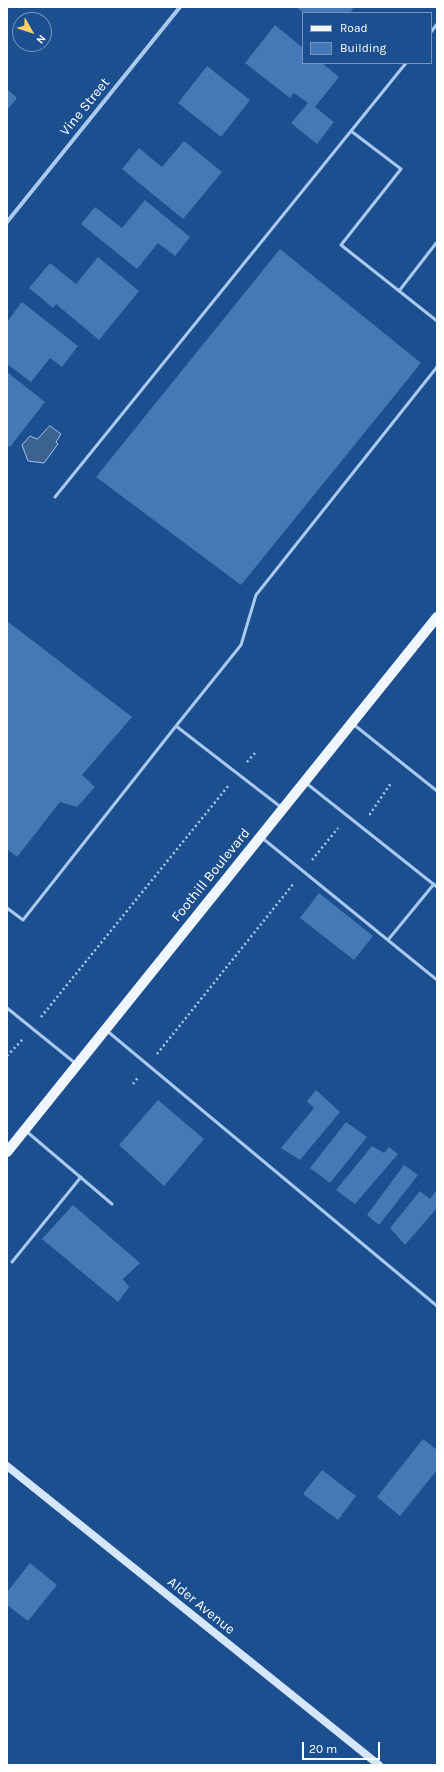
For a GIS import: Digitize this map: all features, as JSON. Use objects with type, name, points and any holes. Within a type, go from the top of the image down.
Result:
[{"type":"main road","name":"Foothill Boulevard","points":[[7,1152],[437,617]]},
{"type":"main road","name":"Alder Avenue","points":[[7,1466],[379,1765]]},
{"type":"street","name":"Vine Street","points":[[7,222],[180,7]]},
{"type":"lane","points":[[55,497],[352,132],[405,64]]},
{"type":"lane","points":[[352,132],[401,169],[341,245],[437,322]]},
{"type":"lane","points":[[399,291],[437,242]]},
{"type":"lane","points":[[7,908],[23,920],[241,645],[256,596],[437,367]]},
{"type":"lane","points":[[351,723],[437,791]]},
{"type":"lane","points":[[176,726],[282,809]]},
{"type":"lane","points":[[304,782],[437,887]]},
{"type":"lane","points":[[260,836],[437,980]]},
{"type":"lane","points":[[388,940],[434,884]]},
{"type":"lane","points":[[7,1008],[77,1064]]},
{"type":"lane","points":[[105,1029],[437,1306]]},
{"type":"lane","points":[[25,1130],[112,1204]]},
{"type":"lane","points":[[12,1262],[81,1177]]},
{"type":"path","points":[[7,1056],[32,1028],[254,753]]},
{"type":"path","points":[[133,1084],[347,816],[352,811],[370,814],[391,783]]},
{"type":"water","points":[[50,426],[61,434],[56,442],[58,444],[44,463],[28,461],[22,445],[30,436],[37,439]]},
{"type":"building","points":[[296,7],[354,7],[351,12],[303,12]]},
{"type":"building","points":[[275,25],[302,47],[302,64],[323,64],[339,77],[315,107],[334,122],[317,144],[291,123],[308,103],[294,93],[290,98],[245,63]]},
{"type":"building","points":[[207,66],[250,100],[221,137],[178,103]]},
{"type":"building","points":[[7,89],[17,98],[7,110]]},
{"type":"building","points":[[184,141],[222,172],[183,219],[122,169],[139,148],[162,167]]},
{"type":"building","points":[[145,200],[190,237],[175,256],[158,243],[137,269],[81,224],[95,207],[122,228]]},
{"type":"building","points":[[280,249],[421,363],[241,585],[96,477]]},
{"type":"building","points":[[98,257],[139,291],[99,340],[56,304],[53,308],[29,288],[50,263],[76,284]]},
{"type":"building","points":[[22,302],[78,346],[62,367],[50,358],[31,382],[7,364],[7,322]]},
{"type":"building","points":[[7,372],[45,402],[10,447],[7,445]]},
{"type":"building","points":[[7,621],[132,717],[82,775],[95,787],[77,807],[60,802],[17,857],[7,849]]},
{"type":"building","points":[[319,893],[373,936],[354,960],[300,918]]},
{"type":"building","points":[[316,1090],[340,1112],[300,1160],[281,1148],[314,1108],[307,1101]]},
{"type":"building","points":[[158,1100],[204,1139],[164,1186],[119,1145]]},
{"type":"building","points":[[346,1122],[367,1137],[330,1183],[310,1168]]},
{"type":"building","points":[[372,1146],[384,1153],[389,1147],[398,1154],[355,1204],[336,1190]]},
{"type":"building","points":[[404,1165],[418,1175],[379,1225],[367,1215]]},
{"type":"building","points":[[437,1189],[437,1208],[405,1245],[390,1228],[420,1191],[430,1199]]},
{"type":"building","points":[[73,1205],[140,1263],[123,1279],[129,1287],[118,1302],[42,1239]]},
{"type":"building","points":[[423,1439],[437,1450],[437,1470],[400,1516],[377,1497]]},
{"type":"building","points":[[322,1470],[356,1496],[338,1520],[303,1494]]},
{"type":"building","points":[[30,1563],[57,1585],[28,1621],[7,1605],[7,1592]]}]
